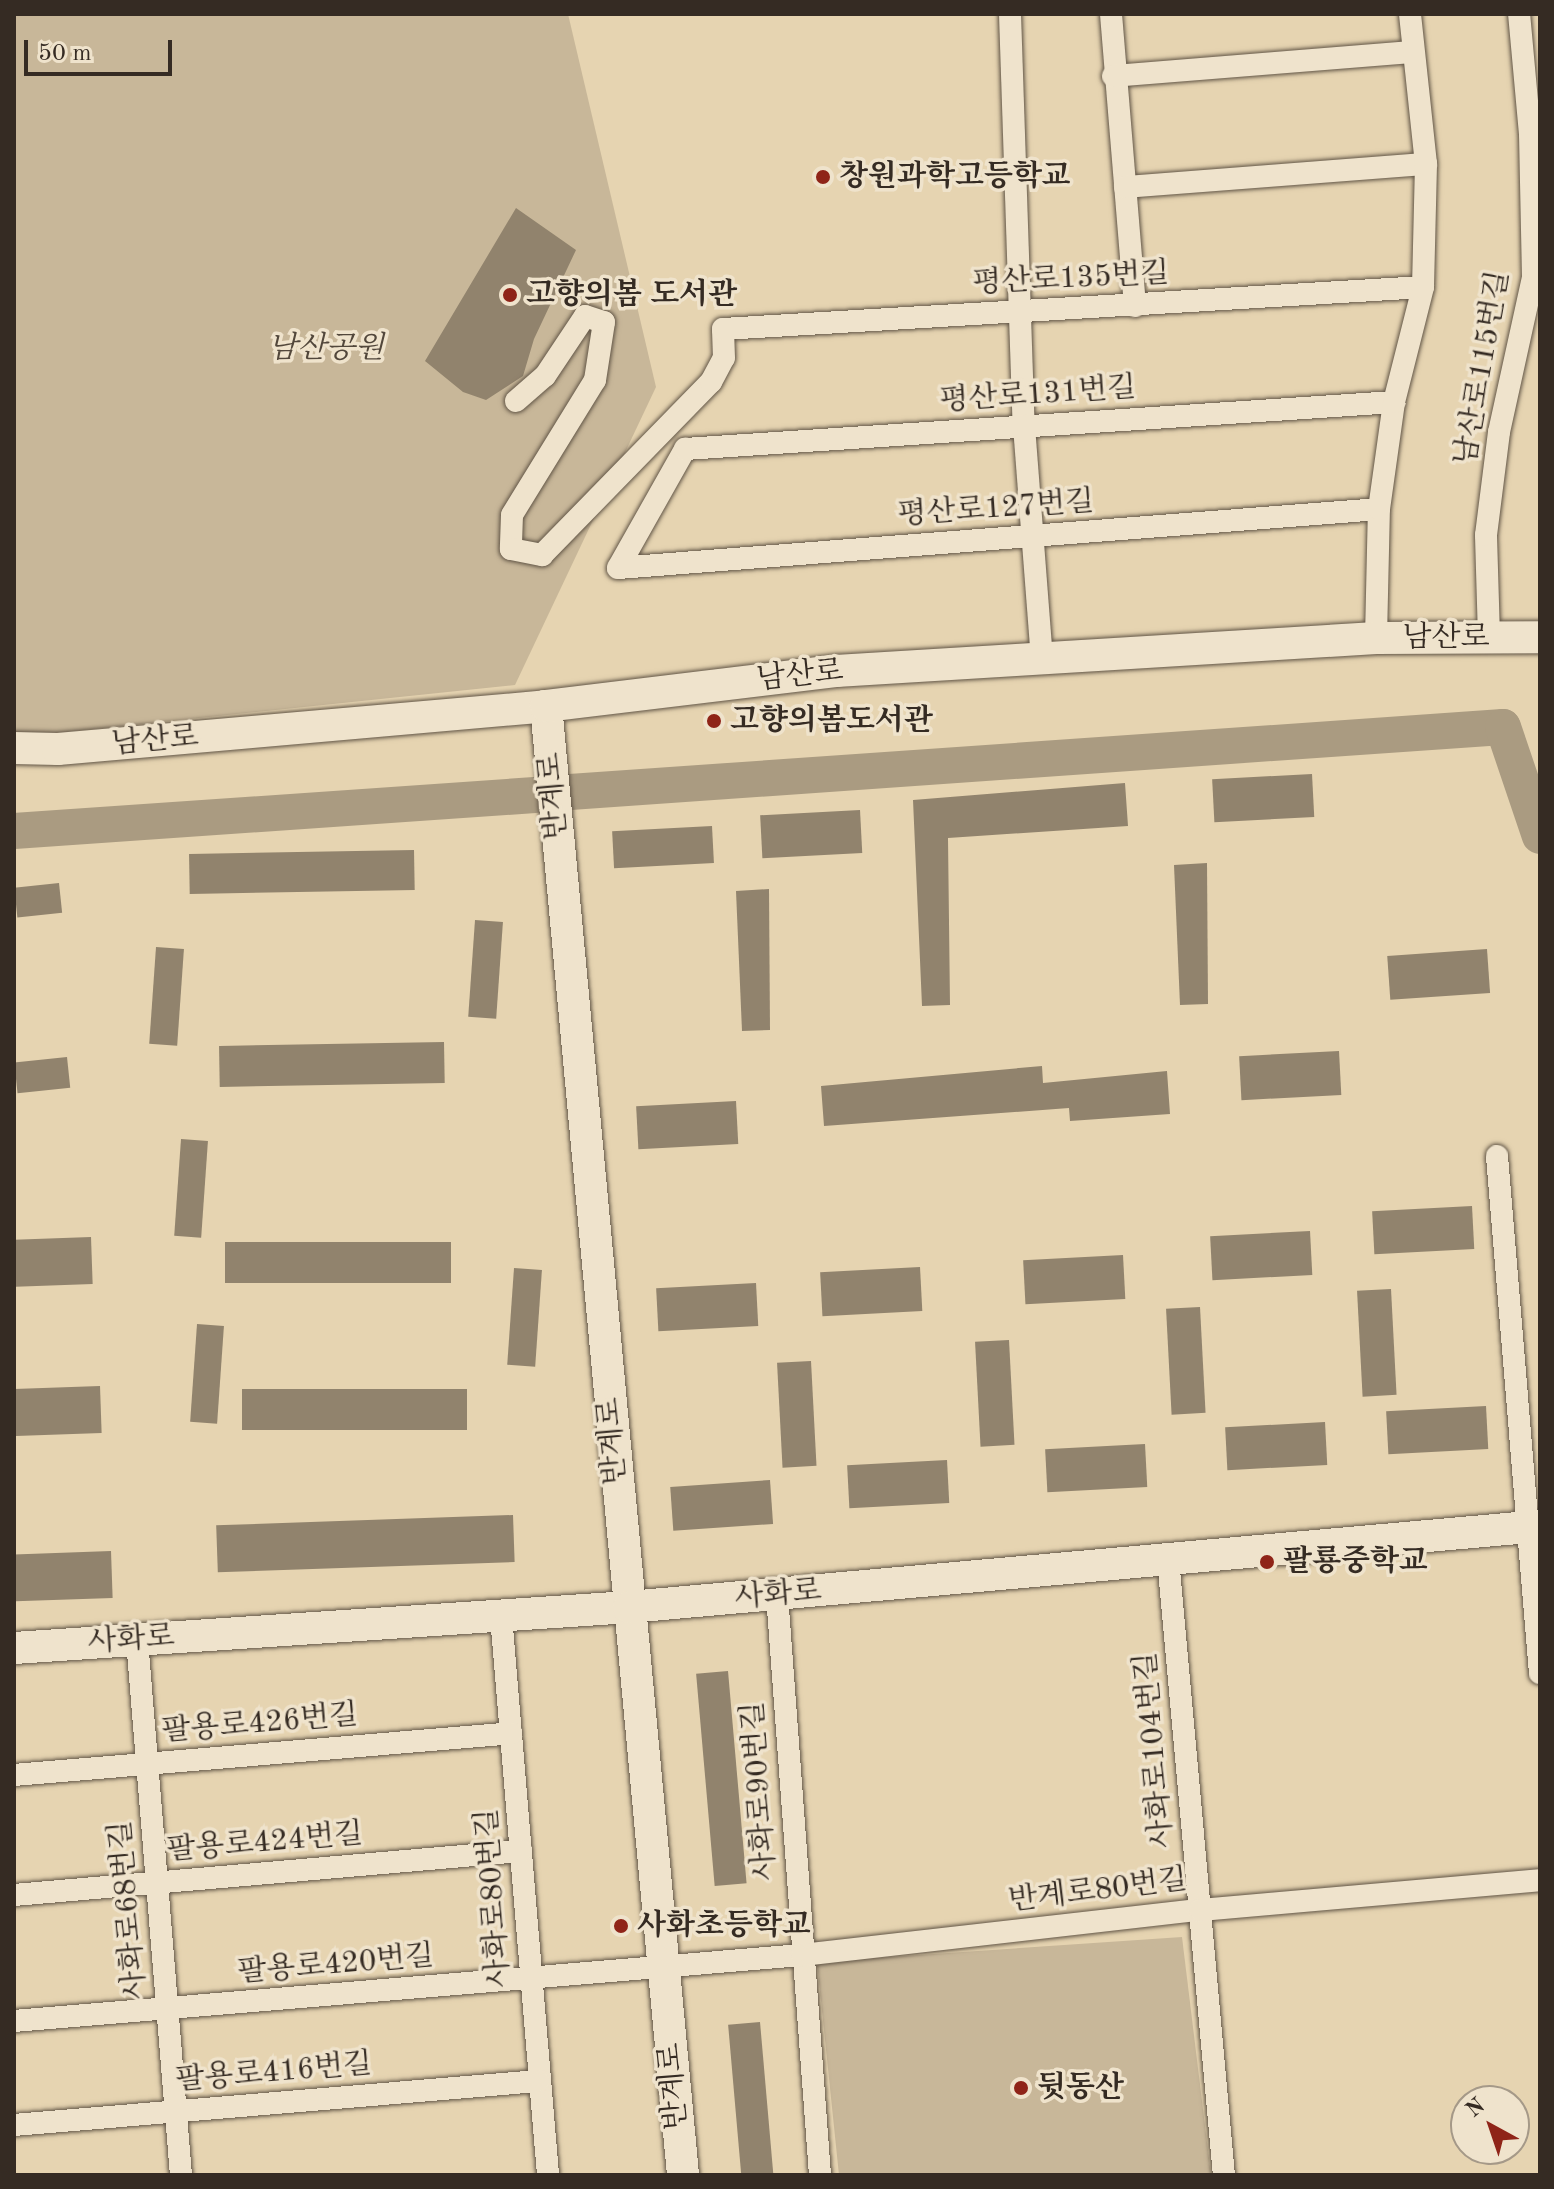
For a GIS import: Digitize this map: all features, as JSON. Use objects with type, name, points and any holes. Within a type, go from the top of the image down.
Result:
[{"type":"main road","name":"남산로","points":[[14,748],[58,749],[546,706],[836,671],[1376,638],[1540,637]]},
{"type":"main road","name":"반계로","points":[[546,706],[683,2175]]},
{"type":"main road","name":"사화로","points":[[14,1648],[629,1607],[1534,1526]]},
{"type":"street","points":[[1010,14],[1018,311],[1042,658]]},
{"type":"street","points":[[1111,14],[1113,76],[1135,306]]},
{"type":"street","points":[[1376,638],[1379,509],[1394,402],[1423,287],[1426,164],[1410,14]]},
{"type":"street","name":"남산로115번길","points":[[1489,637],[1486,535],[1499,432],[1533,277],[1530,134],[1519,14]]},
{"type":"street","points":[[1113,76],[1413,52]]},
{"type":"street","points":[[1125,187],[1426,164]]},
{"type":"street","name":"평산로135번길","points":[[516,401],[545,376],[585,316],[604,322],[595,380],[512,515],[511,549],[542,555],[711,382],[724,358],[723,329],[1423,287]]},
{"type":"street","name":"평산로131번길","points":[[618,568],[685,449],[1394,402]]},
{"type":"street","name":"평산로127번길","points":[[618,568],[1379,509]]},
{"type":"street","points":[[1497,1156],[1534,1526],[1540,1673]]},
{"type":"street","name":"사화로104번길","points":[[1168,1559],[1224,2175]]},
{"type":"street","name":"사화로90번길","points":[[777,1595],[820,2175]]},
{"type":"street","name":"사화로80번길","points":[[501,1616],[548,2175]]},
{"type":"street","name":"사화로68번길","points":[[137,1640],[181,2175]]},
{"type":"street","name":"팔용로426번길","points":[[14,1775],[511,1733]]},
{"type":"street","name":"팔용로424번길","points":[[14,1895],[521,1851]]},
{"type":"street","name":"반계로80번길","points":[[663,1968],[1200,1910],[1540,1880]]},
{"type":"street","name":"팔용로420번길","points":[[14,2021],[663,1968]]},
{"type":"street","name":"팔용로416번길","points":[[14,2125],[538,2081]]},
{"type":"green space","name":"남산공원","points":[[14,14],[568,14],[656,387],[515,685],[27,736],[14,732]]},
{"type":"green space","points":[[1182,1937],[1211,2175],[839,2175],[817,1962]]},
{"type":"building","name":"고향의봄 도서관","points":[[516,208],[576,250],[534,339],[523,376],[486,400],[463,392],[425,361]]},
{"type":"building","points":[[1312,774],[1314,817],[1214,822],[1212,779]]},
{"type":"building","points":[[1125,783],[1128,826],[948,838],[950,1005],[922,1006],[913,800]]},
{"type":"building","points":[[860,810],[862,853],[762,858],[760,815]]},
{"type":"building","points":[[712,826],[714,863],[614,868],[612,831]]},
{"type":"building","points":[[414,850],[415,890],[190,894],[189,854]]},
{"type":"building","points":[[1207,863],[1208,1004],[1180,1005],[1174,865]]},
{"type":"building","points":[[59,883],[62,913],[17,918],[14,888]]},
{"type":"building","points":[[769,889],[770,1030],[742,1031],[736,891]]},
{"type":"building","points":[[475,920],[503,922],[496,1019],[468,1017]]},
{"type":"building","points":[[156,947],[184,949],[177,1046],[149,1044]]},
{"type":"building","points":[[1487,949],[1490,993],[1390,1000],[1387,956]]},
{"type":"building","points":[[444,1042],[445,1083],[220,1087],[219,1046]]},
{"type":"building","points":[[1339,1051],[1341,1095],[1241,1100],[1239,1056]]},
{"type":"building","points":[[67,1057],[70,1088],[18,1093],[14,1063]]},
{"type":"building","points":[[1042,1066],[1043,1083],[1167,1071],[1170,1114],[1070,1121],[1069,1108],[824,1126],[821,1086]]},
{"type":"building","points":[[736,1101],[738,1144],[638,1149],[636,1106]]},
{"type":"building","points":[[181,1139],[208,1141],[201,1238],[174,1236]]},
{"type":"building","points":[[1472,1206],[1474,1249],[1374,1254],[1372,1211]]},
{"type":"building","points":[[1310,1231],[1312,1275],[1212,1280],[1210,1236]]},
{"type":"building","points":[[91,1237],[93,1284],[16,1287],[14,1240]]},
{"type":"building","points":[[225,1242],[451,1242],[451,1283],[225,1283]]},
{"type":"building","points":[[1123,1255],[1125,1299],[1025,1304],[1023,1260]]},
{"type":"building","points":[[920,1267],[922,1311],[822,1316],[820,1272]]},
{"type":"building","points":[[514,1268],[542,1270],[535,1367],[507,1365]]},
{"type":"building","points":[[756,1283],[758,1326],[658,1331],[656,1288]]},
{"type":"building","points":[[1391,1289],[1397,1395],[1363,1397],[1357,1291]]},
{"type":"building","points":[[1200,1307],[1206,1413],[1172,1415],[1166,1309]]},
{"type":"building","points":[[197,1324],[224,1326],[217,1424],[190,1422]]},
{"type":"building","points":[[1009,1340],[1014,1445],[981,1447],[975,1342]]},
{"type":"building","points":[[811,1361],[816,1466],[783,1468],[777,1363]]},
{"type":"building","points":[[100,1386],[102,1433],[16,1436],[14,1389]]},
{"type":"building","points":[[242,1389],[467,1389],[467,1430],[242,1430]]},
{"type":"building","points":[[1486,1406],[1488,1449],[1388,1454],[1386,1411]]},
{"type":"building","points":[[1325,1422],[1327,1465],[1227,1470],[1225,1427]]},
{"type":"building","points":[[1145,1444],[1147,1487],[1047,1492],[1045,1449]]},
{"type":"building","points":[[947,1460],[949,1503],[849,1508],[847,1465]]},
{"type":"building","points":[[770,1480],[773,1524],[673,1531],[670,1487]]},
{"type":"building","points":[[513,1515],[515,1562],[218,1572],[216,1525]]},
{"type":"building","points":[[111,1551],[113,1598],[16,1601],[14,1554]]},
{"type":"building","points":[[728,1671],[747,1883],[715,1886],[696,1674]]},
{"type":"building","points":[[760,2022],[773,2175],[741,2175],[728,2025]]},
{"type":"waterway","points":[[570,792],[1503,727],[1540,836]]},
{"type":"waterway","points":[[14,831],[535,795]]},
{"type":"place","name":"창원과학고등학교","points":[[823,177]]},
{"type":"place","name":"고향의봄 도서관","points":[[510,295]]},
{"type":"place","name":"고향의봄도서관","points":[[714,721]]},
{"type":"place","name":"팔룡중학교","points":[[1267,1562]]},
{"type":"place","name":"사화초등학교","points":[[621,1926]]},
{"type":"place","name":"뒷동산","points":[[1021,2088]]}]
